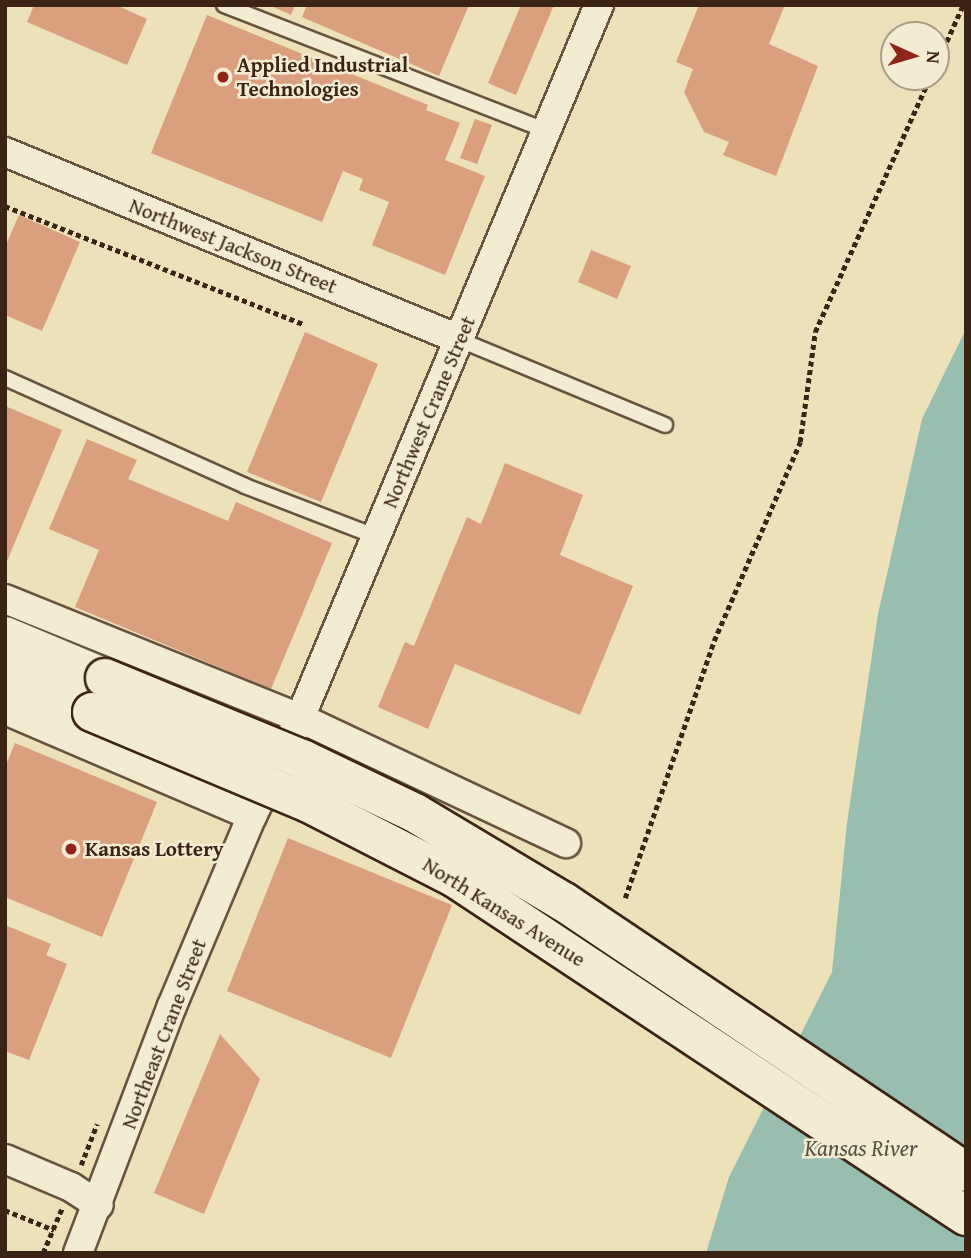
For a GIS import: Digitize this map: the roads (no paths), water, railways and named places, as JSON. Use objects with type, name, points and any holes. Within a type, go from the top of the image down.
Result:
[{"type":"main road","name":"North Kansas Avenue","points":[[5,636],[98,695],[454,878],[966,1216]]},
{"type":"main road","name":"North Kansas Avenue","points":[[5,676],[98,695],[302,759],[415,813],[564,902],[966,1172]]},
{"type":"street","name":"Northwest Crane Street","points":[[252,816],[300,718],[599,5]]},
{"type":"street","name":"Northwest Jackson Street","points":[[5,152],[460,340]]},
{"type":"street","points":[[5,599],[300,718],[566,843]]},
{"type":"street","points":[[5,710],[252,816]]},
{"type":"street","name":"Northeast Crane Street","points":[[80,1248],[99,1205],[172,1006],[252,816]]},
{"type":"street","points":[[5,1159],[71,1187],[99,1205]]},
{"type":"lane","points":[[224,5],[547,131]]},
{"type":"lane","points":[[460,340],[665,425]]},
{"type":"lane","points":[[5,378],[245,486],[377,537]]},
{"type":"water","name":"Kansas River","points":[[966,329],[966,1253],[706,1253],[729,1177],[832,972],[847,823],[878,614],[922,419]]},
{"type":"place","name":"Applied Industrial Technologies","points":[[223,77]]},
{"type":"place","name":"Kansas Lottery","points":[[71,849]]}]
